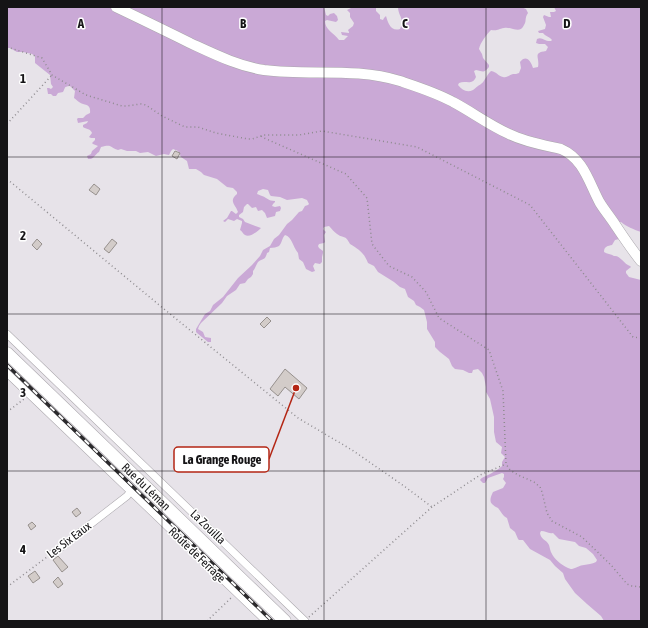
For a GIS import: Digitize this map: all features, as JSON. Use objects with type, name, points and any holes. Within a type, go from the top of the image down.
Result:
[{"type":"main road","name":"Rue du Léman","points":[[7,353],[285,621]]},
{"type":"street","points":[[116,7],[238,64],[268,70],[306,73],[342,72],[382,76],[441,96],[454,102],[498,129],[517,138],[561,149],[572,155],[581,166],[600,202],[641,261]]},
{"type":"street","name":"La Zouilla","points":[[7,334],[305,621]]},
{"type":"street","name":"Route de Ferrage","points":[[7,373],[266,621]]},
{"type":"street","name":"Les Six Eaux","points":[[52,554],[127,496],[130,492]]},
{"type":"path","points":[[7,47],[42,58],[52,75],[79,92],[91,97],[126,106],[141,104],[146,105],[162,116],[185,126],[198,127],[216,133],[248,139],[264,135],[299,134],[322,131],[417,147],[530,205],[633,337],[641,338]]},
{"type":"path","points":[[7,124],[52,75]]},
{"type":"path","points":[[261,136],[346,174],[368,198],[372,244],[389,266],[412,277],[426,292],[438,318],[489,350],[503,391],[506,464],[508,468],[518,475],[534,482],[540,487],[547,513],[552,521],[582,537],[611,565],[626,584],[641,587]]},
{"type":"path","points":[[7,179],[298,418],[352,450],[404,486],[432,508]]},
{"type":"path","points":[[7,412],[22,401],[28,393]]},
{"type":"path","points":[[305,621],[432,508],[480,475],[506,464]]},
{"type":"path","name":"Les Six Eaux","points":[[7,587],[52,554]]},
{"type":"path","points":[[207,621],[236,593]]},
{"type":"shaded area","points":[[7,7],[324,7],[326,15],[328,16],[334,13],[337,16],[338,20],[336,22],[327,20],[325,21],[325,24],[326,27],[339,40],[344,40],[348,36],[342,35],[341,32],[349,33],[348,30],[353,26],[354,23],[350,17],[350,13],[347,10],[353,7],[376,7],[376,11],[380,15],[380,19],[383,20],[386,16],[390,26],[397,30],[400,29],[402,22],[398,7],[521,7],[526,9],[528,13],[525,24],[522,28],[518,30],[502,28],[491,30],[484,39],[479,49],[489,67],[484,71],[474,71],[476,77],[473,81],[462,82],[458,85],[465,90],[471,91],[483,82],[491,71],[504,77],[519,73],[521,68],[520,62],[524,59],[528,59],[530,61],[533,68],[538,67],[538,54],[546,51],[548,47],[545,44],[536,43],[537,39],[552,40],[538,31],[545,29],[546,25],[543,17],[544,15],[551,17],[550,12],[556,11],[554,7],[641,7],[641,232],[628,227],[621,222],[611,225],[611,228],[618,232],[619,239],[615,240],[612,245],[605,247],[604,252],[618,257],[631,267],[626,271],[629,277],[641,280],[641,621],[604,621],[601,616],[575,593],[565,579],[563,573],[550,560],[530,549],[523,540],[518,539],[515,532],[510,528],[507,518],[492,504],[491,501],[493,492],[503,488],[506,483],[503,479],[504,474],[502,473],[488,478],[485,483],[480,480],[502,466],[502,462],[505,457],[501,453],[502,447],[496,442],[494,417],[482,373],[478,369],[473,370],[472,373],[469,373],[463,370],[455,369],[449,359],[435,347],[435,342],[427,329],[424,310],[408,297],[405,289],[378,272],[374,266],[368,263],[361,252],[350,244],[346,238],[336,233],[329,226],[324,227],[323,229],[326,232],[324,235],[325,242],[319,244],[318,246],[323,251],[322,262],[320,264],[315,263],[313,266],[315,271],[312,272],[306,269],[303,262],[299,259],[298,253],[291,240],[285,235],[279,246],[270,248],[265,258],[258,262],[251,277],[245,283],[240,284],[236,290],[227,296],[222,303],[201,323],[198,329],[203,332],[205,337],[211,338],[211,342],[208,342],[196,332],[196,329],[205,314],[210,311],[213,305],[223,297],[238,278],[252,265],[263,250],[270,246],[287,224],[299,212],[302,211],[305,206],[309,204],[307,200],[302,198],[287,200],[280,197],[271,196],[268,190],[263,189],[258,191],[257,194],[269,200],[275,201],[272,206],[280,206],[281,208],[280,211],[276,212],[275,216],[267,218],[262,210],[258,211],[256,207],[252,208],[247,204],[239,217],[245,222],[261,228],[254,234],[247,236],[240,230],[242,221],[237,219],[234,221],[228,219],[225,222],[223,221],[227,218],[231,211],[236,214],[238,212],[233,203],[234,196],[237,192],[233,188],[227,187],[217,179],[204,175],[196,169],[189,169],[187,161],[181,157],[178,151],[173,149],[169,155],[164,154],[156,156],[148,152],[140,153],[136,151],[118,150],[107,146],[101,147],[99,152],[93,158],[88,159],[87,156],[91,154],[92,151],[98,146],[92,143],[95,138],[89,137],[92,133],[90,130],[83,127],[83,125],[88,121],[78,123],[77,119],[83,118],[90,113],[89,106],[74,98],[75,91],[70,86],[66,87],[63,92],[58,93],[56,96],[48,94],[47,88],[51,89],[53,87],[51,84],[50,75],[35,63],[35,56],[7,48]],"holes":[[[541,531],[553,533],[559,539],[575,542],[579,546],[586,548],[593,554],[597,560],[596,562],[570,569],[560,563],[553,556],[549,545],[542,538],[540,533]]]},
{"type":"building","points":[[175,151],[180,153],[177,159],[172,156]]},
{"type":"building","points":[[94,184],[100,189],[96,195],[89,190]]},
{"type":"building","points":[[37,239],[42,244],[37,250],[32,245]]},
{"type":"building","points":[[112,239],[117,243],[109,253],[104,249]]},
{"type":"building","points":[[267,317],[271,321],[264,328],[260,324]]},
{"type":"building","points":[[285,369],[307,388],[299,399],[285,387],[278,396],[270,389]]},
{"type":"building","points":[[77,508],[81,513],[76,517],[72,512]]},
{"type":"building","points":[[32,522],[36,526],[31,530],[28,525]]},
{"type":"building","points":[[58,556],[68,567],[62,572],[53,560]]},
{"type":"building","points":[[35,571],[40,578],[33,583],[28,576]]},
{"type":"building","points":[[58,577],[63,584],[58,588],[53,582]]},
{"type":"railway","points":[[7,365],[272,621]]},
{"type":"place","name":"La Grange Rouge","points":[[296,388]]}]
